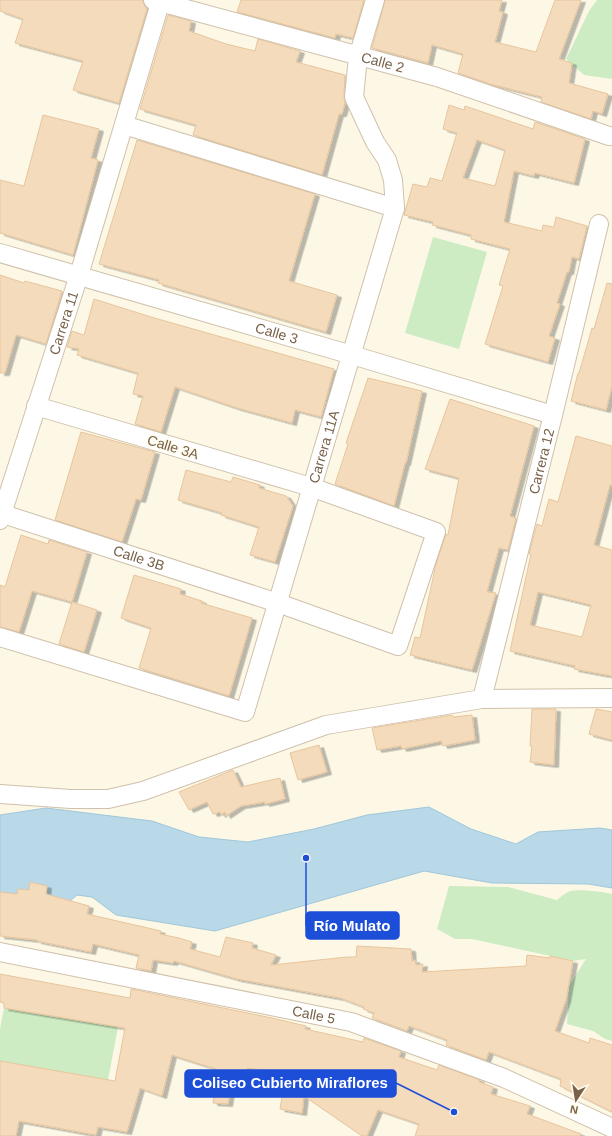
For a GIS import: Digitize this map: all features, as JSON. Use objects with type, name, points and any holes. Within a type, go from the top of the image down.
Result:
[{"type":"street","points":[[358,57],[375,0]]},
{"type":"street","name":"Calle 2","points":[[158,1],[358,57],[437,77],[609,136]]},
{"type":"street","name":"Carrera 11","points":[[1,516],[124,125],[158,1]]},
{"type":"street","name":"Carrera 11A","points":[[0,637],[245,712],[395,208],[393,180],[387,160],[375,142],[354,97],[358,57]]},
{"type":"street","points":[[124,125],[395,208]]},
{"type":"street","name":"Carrera 12","points":[[482,698],[599,224]]},
{"type":"street","name":"Calle 3","points":[[0,253],[553,415]]},
{"type":"street","name":"Calle 3A","points":[[36,406],[311,487],[436,532],[398,646],[278,603]]},
{"type":"street","name":"Calle 3B","points":[[1,516],[278,603]]},
{"type":"street","points":[[0,794],[71,799],[108,799],[143,791],[326,725],[482,698],[612,698]]},
{"type":"street","name":"Calle 5","points":[[0,952],[351,1022],[504,1078],[612,1128]]},
{"type":"green space","points":[[597,0],[612,0],[612,79],[584,75],[566,59],[589,11]]},
{"type":"green space","points":[[433,237],[487,252],[459,349],[405,333]]},
{"type":"green space","points":[[449,886],[508,887],[557,900],[567,892],[574,890],[612,894],[612,1041],[605,1039],[593,1031],[567,1024],[569,986],[586,959],[573,961],[472,939],[455,939],[437,929]]},
{"type":"green space","points":[[4,1008],[118,1027],[108,1080],[0,1061],[0,1029]]},
{"type":"water","points":[[429,807],[471,829],[516,844],[538,832],[600,828],[612,830],[612,888],[588,884],[492,883],[424,871],[215,931],[116,915],[92,897],[77,895],[45,923],[0,913],[0,815],[46,808],[152,821],[199,837],[248,842],[314,829],[367,815]]},
{"type":"building","points":[[0,0],[143,0],[143,3],[147,9],[119,103],[73,90],[83,61],[15,43],[23,19],[0,11]]},
{"type":"building","points":[[241,0],[364,0],[353,38],[336,34],[335,38],[237,12]]},
{"type":"building","points":[[385,0],[502,0],[499,11],[503,12],[495,42],[536,52],[555,0],[581,0],[559,59],[572,63],[569,83],[608,94],[602,114],[593,111],[591,119],[541,102],[542,97],[490,84],[458,73],[463,54],[432,45],[428,63],[372,48]]},
{"type":"building","points":[[168,15],[191,21],[189,31],[226,44],[255,51],[258,39],[300,51],[296,62],[345,75],[345,103],[342,114],[339,114],[322,175],[193,135],[196,125],[140,109]]},
{"type":"building","points":[[449,105],[464,110],[465,106],[533,129],[535,122],[585,139],[574,183],[535,173],[534,176],[514,171],[504,222],[542,231],[543,225],[554,227],[556,217],[587,226],[579,259],[572,257],[569,272],[567,272],[557,303],[560,304],[549,336],[555,338],[548,362],[485,344],[503,286],[499,285],[510,249],[471,239],[471,235],[432,225],[433,222],[404,215],[413,184],[427,187],[430,178],[442,181],[457,133],[443,129]],"holes":[[[477,140],[505,150],[495,186],[463,178]]]},
{"type":"building","points":[[43,115],[99,129],[91,158],[98,160],[73,255],[0,233],[0,180],[24,186]]},
{"type":"building","points":[[137,140],[315,194],[289,281],[337,295],[326,332],[158,283],[159,280],[99,264]]},
{"type":"building","points":[[0,275],[24,283],[25,281],[62,291],[46,344],[16,335],[5,373],[0,373]]},
{"type":"building","points":[[607,283],[612,284],[612,386],[606,410],[571,401],[578,373],[592,328],[594,329]]},
{"type":"building","points":[[94,299],[151,317],[334,369],[321,417],[295,410],[292,423],[237,408],[175,387],[161,432],[135,424],[143,396],[133,394],[138,373],[77,355],[79,349],[67,347],[72,331],[84,335]]},
{"type":"building","points":[[368,378],[422,391],[406,463],[394,506],[335,484],[348,444],[346,443]]},
{"type":"building","points":[[450,399],[534,426],[510,516],[516,518],[508,550],[499,548],[487,592],[496,593],[472,670],[410,655],[415,637],[420,638],[436,564],[446,534],[448,535],[459,478],[425,469]]},
{"type":"building","points":[[81,432],[155,452],[141,500],[136,499],[122,542],[55,520]]},
{"type":"building","points":[[576,436],[612,446],[612,485],[610,485],[594,545],[612,550],[612,676],[574,669],[575,666],[510,651],[531,554],[529,554],[537,524],[542,526],[549,499],[558,502]],"holes":[[[538,592],[591,605],[582,637],[530,625]]]},
{"type":"building","points":[[186,470],[231,482],[233,477],[260,485],[259,488],[286,496],[293,506],[275,562],[250,555],[259,527],[221,515],[222,513],[178,500]]},
{"type":"building","points":[[21,535],[48,544],[49,540],[87,552],[72,602],[32,591],[19,632],[0,627],[0,585],[5,587]]},
{"type":"building","points":[[134,575],[181,589],[180,594],[202,601],[201,603],[252,618],[229,696],[139,668],[151,628],[121,618]]},
{"type":"building","points":[[72,602],[97,610],[84,652],[59,644]]},
{"type":"building","points":[[532,709],[556,709],[554,765],[530,762],[532,746],[530,746]]},
{"type":"building","points":[[596,709],[612,712],[612,740],[589,734]]},
{"type":"building","points":[[452,715],[453,717],[472,715],[475,740],[443,746],[441,741],[402,749],[401,746],[377,750],[372,728]]},
{"type":"building","points":[[319,745],[327,772],[298,780],[290,753]]},
{"type":"building","points":[[233,770],[241,787],[280,778],[285,799],[265,804],[265,802],[241,806],[226,816],[225,812],[221,815],[220,812],[213,814],[207,802],[189,810],[179,792]]},
{"type":"building","points":[[30,882],[47,886],[46,894],[89,906],[87,914],[161,931],[160,934],[192,942],[190,949],[220,957],[226,937],[253,943],[252,948],[276,955],[271,965],[356,957],[357,946],[411,949],[412,961],[415,960],[416,965],[423,964],[422,972],[526,966],[527,955],[550,958],[550,956],[573,961],[566,1000],[555,1031],[589,1043],[590,1038],[612,1045],[612,1112],[560,1086],[561,1079],[489,1052],[486,1060],[446,1045],[447,1040],[409,1026],[407,1031],[372,1018],[374,1013],[363,1009],[364,1007],[340,998],[237,979],[174,961],[173,963],[153,960],[151,971],[136,968],[139,955],[93,944],[91,952],[37,940],[0,936],[0,892],[17,894],[18,889],[29,890]]},
{"type":"building","points":[[0,974],[130,998],[131,989],[272,1018],[306,1026],[305,1029],[363,1042],[364,1038],[401,1051],[399,1057],[437,1070],[439,1065],[480,1080],[479,1082],[493,1087],[491,1094],[530,1106],[527,1114],[581,1134],[580,1136],[415,1136],[419,1124],[378,1110],[367,1136],[362,1136],[304,1096],[302,1113],[280,1109],[286,1074],[247,1068],[246,1073],[233,1072],[228,1104],[213,1103],[216,1069],[172,1055],[162,1096],[140,1088],[127,1132],[98,1127],[96,1135],[19,1121],[16,1136],[0,1136],[0,1061],[115,1081],[125,1028],[4,1008],[4,1003],[0,1002]]},
{"type":"place","name":"Río Mulato","points":[[306,858]]},
{"type":"place","name":"Coliseo Cubierto Miraflores","points":[[454,1112]]}]
